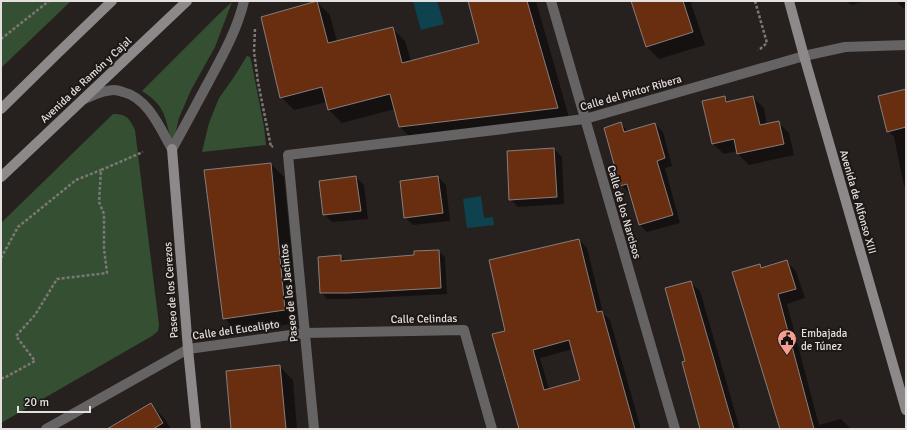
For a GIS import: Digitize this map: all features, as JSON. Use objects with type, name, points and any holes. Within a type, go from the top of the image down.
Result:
[{"type":"street","points":[[1,110],[58,52],[112,1]]},
{"type":"street","name":"Avenida de Ramón y Cajal","points":[[1,177],[187,1]]},
{"type":"street","points":[[172,149],[228,45],[244,1]]},
{"type":"street","name":"Calle de los Narcisos","points":[[551,1],[675,429]]},
{"type":"street","name":"Avenida de Alfonso XIII","points":[[789,1],[906,410]]},
{"type":"street","name":"Calle del Pintor Ribera","points":[[288,155],[585,119],[804,56],[845,47],[906,45]]},
{"type":"street","name":"Paseo de los Cerezos","points":[[84,99],[103,91],[115,90],[129,93],[141,102],[151,113],[172,149],[196,429]]},
{"type":"street","name":"Paseo de los Jacintos","points":[[288,155],[314,429]]},
{"type":"street","name":"Calle Celindas","points":[[305,333],[464,330],[492,429]]},
{"type":"street","name":"Calle del Eucalipto","points":[[46,429],[188,349],[305,333]]},
{"type":"path","points":[[1,39],[49,1]]},
{"type":"path","points":[[753,51],[760,49],[766,43],[755,1]]},
{"type":"path","points":[[255,22],[254,52],[258,82],[272,146],[279,146]]},
{"type":"path","points":[[1,258],[18,227],[76,180],[143,152]]},
{"type":"path","points":[[1,378],[4,378],[35,361],[16,336],[34,315],[57,279],[107,273],[104,248],[104,214],[99,202],[101,170]]},
{"type":"green space","points":[[1,1],[71,1],[1,68]]},
{"type":"green space","points":[[232,2],[215,47],[191,90],[179,118],[174,139],[171,139],[165,117],[159,106],[150,96],[142,91]]},
{"type":"green space","points":[[247,56],[250,57],[251,60],[266,145],[202,152],[209,123],[219,98]]},
{"type":"green space","points":[[113,114],[125,116],[131,122],[135,130],[159,325],[158,331],[152,336],[1,423],[1,223]]},
{"type":"water","points":[[413,1],[437,1],[444,24],[421,30]]},
{"type":"water","points":[[481,196],[484,218],[493,217],[494,225],[467,228],[463,199]]},
{"type":"building","points":[[317,1],[328,43],[393,27],[402,63],[479,43],[468,1],[527,1],[558,108],[399,127],[390,94],[328,110],[322,87],[280,98],[261,17]]},
{"type":"building","points":[[631,1],[683,1],[693,32],[646,47]]},
{"type":"building","points":[[906,89],[906,127],[887,132],[878,96]]},
{"type":"building","points":[[725,96],[726,102],[753,96],[760,125],[779,121],[784,144],[737,154],[734,139],[712,144],[702,101]]},
{"type":"building","points":[[621,122],[624,132],[655,123],[665,158],[657,161],[673,215],[639,225],[627,184],[620,186],[604,128]]},
{"type":"building","points":[[554,148],[557,197],[509,200],[507,151]]},
{"type":"building","points":[[271,163],[285,310],[223,319],[204,170]]},
{"type":"building","points":[[356,176],[361,211],[323,215],[319,181]]},
{"type":"building","points":[[438,176],[443,213],[404,218],[400,181]]},
{"type":"building","points":[[579,239],[597,312],[602,311],[635,429],[519,429],[492,334],[505,331],[489,260]],"holes":[[[569,340],[580,380],[544,390],[533,350]]]},
{"type":"building","points":[[439,250],[441,288],[320,293],[318,257],[341,255],[341,261],[414,255],[414,251]]},
{"type":"building","points":[[787,260],[796,289],[778,294],[814,429],[780,429],[732,272],[760,264],[761,268]]},
{"type":"building","points":[[691,281],[734,429],[700,429],[682,362],[685,361],[665,288]]},
{"type":"building","points":[[280,365],[286,429],[231,429],[226,371]]},
{"type":"building","points":[[151,403],[163,423],[153,429],[107,429]]},
{"type":"place","name":"Embajada de Túnez","points":[[787,356]]}]
